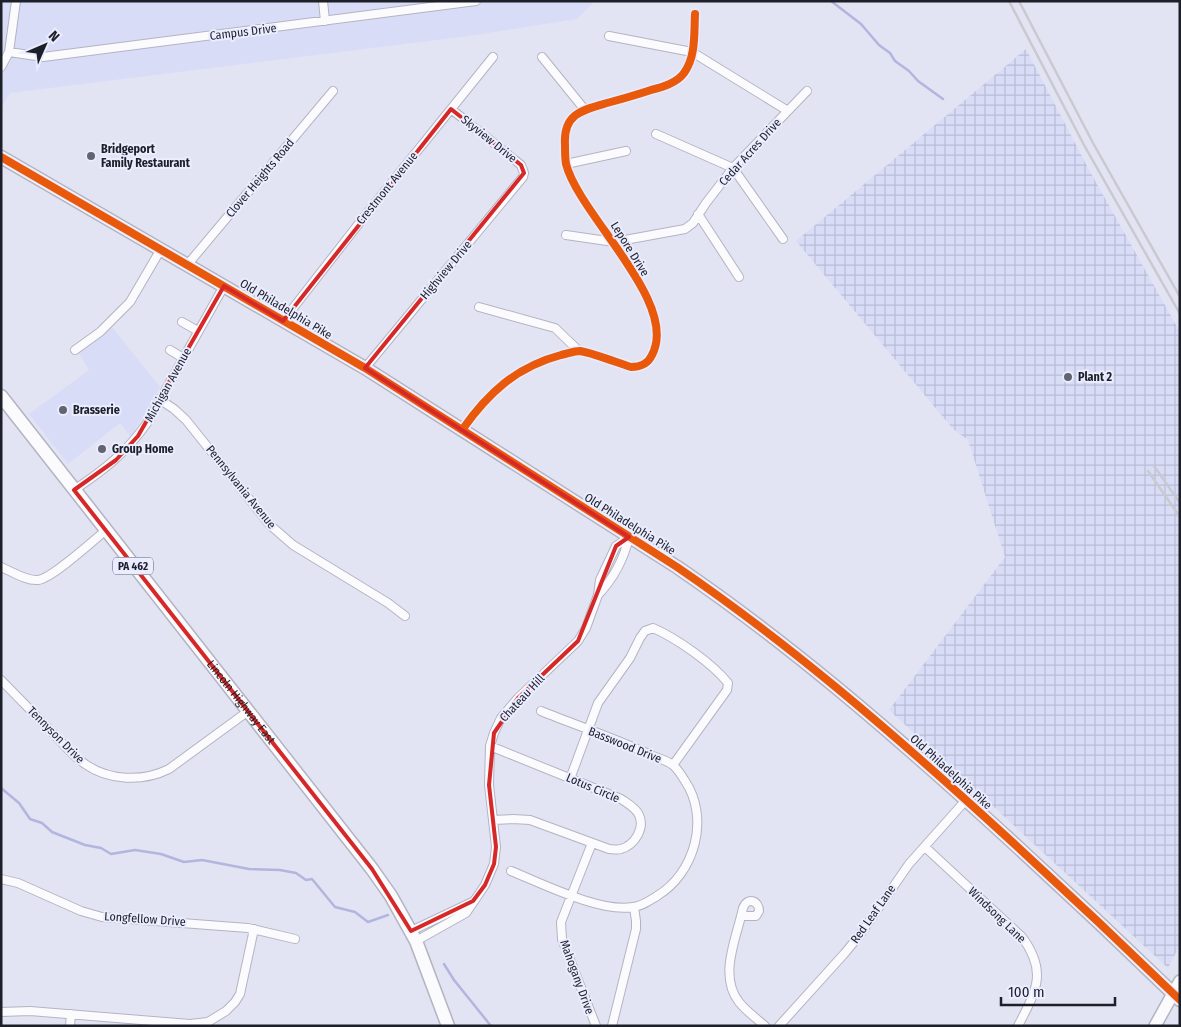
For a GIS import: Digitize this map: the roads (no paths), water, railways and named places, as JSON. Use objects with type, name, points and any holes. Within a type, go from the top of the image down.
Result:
[{"type":"main road","name":"Old Philadelphia Pike","points":[[1,157],[365,368],[676,566],[740,611],[900,741],[1076,901],[1176,996]]},
{"type":"main road","name":"Lincoln Highway East","points":[[1,396],[372,869],[391,896],[414,936],[448,1026]]},
{"type":"main road","points":[[1155,1026],[1176,996],[1180,981]]},
{"type":"street","points":[[1,68],[9,52],[16,1]]},
{"type":"street","points":[[323,1],[325,21]]},
{"type":"street","name":"Campus Drive","points":[[9,52],[43,57],[476,1]]},
{"type":"street","name":"Lepore Drive","points":[[579,351],[631,367],[640,367],[648,361],[654,350],[657,328],[654,315],[645,295],[614,242],[580,194],[566,164],[564,134],[570,121],[580,111],[658,88],[672,82],[685,72],[691,58],[695,14]]},
{"type":"street","points":[[609,36],[692,52],[788,111]]},
{"type":"street","points":[[542,57],[585,110]]},
{"type":"street","name":"Crestmont Avenue","points":[[283,321],[493,58]]},
{"type":"street","name":"Clover Heights Road","points":[[188,264],[332,91]]},
{"type":"street","name":"Cedar Acres Drive","points":[[566,235],[614,242],[685,229],[693,223],[733,168],[807,91]]},
{"type":"street","name":"Skyview Drive","points":[[451,109],[521,165],[524,170]]},
{"type":"street","points":[[656,134],[733,168],[783,238]]},
{"type":"street","points":[[566,164],[626,152]]},
{"type":"street","name":"Highview Drive","points":[[365,368],[523,177],[524,170]]},
{"type":"street","points":[[698,214],[739,277]]},
{"type":"street","points":[[75,350],[102,330],[130,302],[161,249]]},
{"type":"street","name":"Michigan Avenue","points":[[74,490],[103,470],[127,449],[147,423],[224,286]]},
{"type":"street","points":[[479,307],[555,328],[579,351]]},
{"type":"street","points":[[182,322],[198,331]]},
{"type":"street","points":[[170,350],[183,358]]},
{"type":"street","points":[[462,430],[477,408],[501,385],[536,363],[579,351]]},
{"type":"street","name":"Pennsylvania Avenue","points":[[159,400],[174,409],[186,420],[281,536],[388,603],[405,616]]},
{"type":"street","points":[[1,567],[25,578],[42,580],[106,531]]},
{"type":"street","name":"Chateau Hill","points":[[414,936],[473,901],[485,885],[494,864],[496,847],[489,785],[490,746],[494,733],[501,718],[518,698],[578,641],[586,628],[598,595],[600,580],[616,546],[629,537]]},
{"type":"street","points":[[570,779],[598,703],[630,658],[645,631],[653,628],[666,634],[697,655],[728,683],[726,690],[673,765]]},
{"type":"street","name":"Tennyson Drive","points":[[1,680],[80,761],[99,772],[121,777],[142,778],[157,775],[169,769],[247,712]]},
{"type":"street","name":"Basswood Drive","points":[[511,871],[589,902],[616,908],[634,907],[644,904],[661,894],[675,882],[685,869],[698,836],[698,815],[695,800],[689,786],[673,765],[541,711]]},
{"type":"street","name":"Lotus Circle","points":[[490,746],[621,799],[639,814],[641,824],[638,834],[632,842],[620,849],[609,849],[530,820],[493,820]]},
{"type":"street","name":"Red Leaf Lane","points":[[779,1026],[859,936],[898,878],[966,800]]},
{"type":"street","name":"Mahogany Drive","points":[[592,843],[561,922],[562,939],[596,1026]]},
{"type":"street","name":"Windsong Lane","points":[[925,847],[1016,931],[1030,948],[1037,974],[1036,990],[1018,1026]]},
{"type":"street","name":"Longfellow Drive","points":[[1,879],[18,883],[81,911],[102,917],[218,924],[254,929],[295,939]]},
{"type":"street","name":"Mahogany Drive","points":[[612,1026],[636,929],[634,907]]},
{"type":"street","points":[[741,916],[729,975],[738,1001],[765,1026]]},
{"type":"street","points":[[1,1012],[30,1011],[190,1024],[208,1022],[230,1008],[240,994],[254,929]]},
{"type":"street","points":[[70,1026],[71,1014]]},
{"type":"waterway","points":[[831,1],[861,24],[879,45],[890,53],[895,61],[943,99]]},
{"type":"waterway","points":[[1,788],[19,803],[30,819],[42,823],[52,832],[85,845],[101,848],[111,854],[135,850],[161,854],[184,862],[202,860],[249,869],[280,870],[296,873],[306,880],[312,879],[335,907],[355,912],[368,922],[388,915]]},
{"type":"waterway","points":[[444,964],[454,980],[491,1026]]},
{"type":"railway","points":[[1009,1],[1084,145],[1180,314]]},
{"type":"railway","points":[[1019,1],[1093,143],[1180,297]]},
{"type":"railway","points":[[1154,466],[1180,503]]},
{"type":"railway","points":[[1148,471],[1180,517]]},
{"type":"place","name":"Bridgeport Family Restaurant","points":[[91,156]]},
{"type":"place","name":"Plant 2","points":[[1068,377]]},
{"type":"place","name":"Brasserie","points":[[63,410]]},
{"type":"place","name":"Group Home","points":[[102,449]]}]
